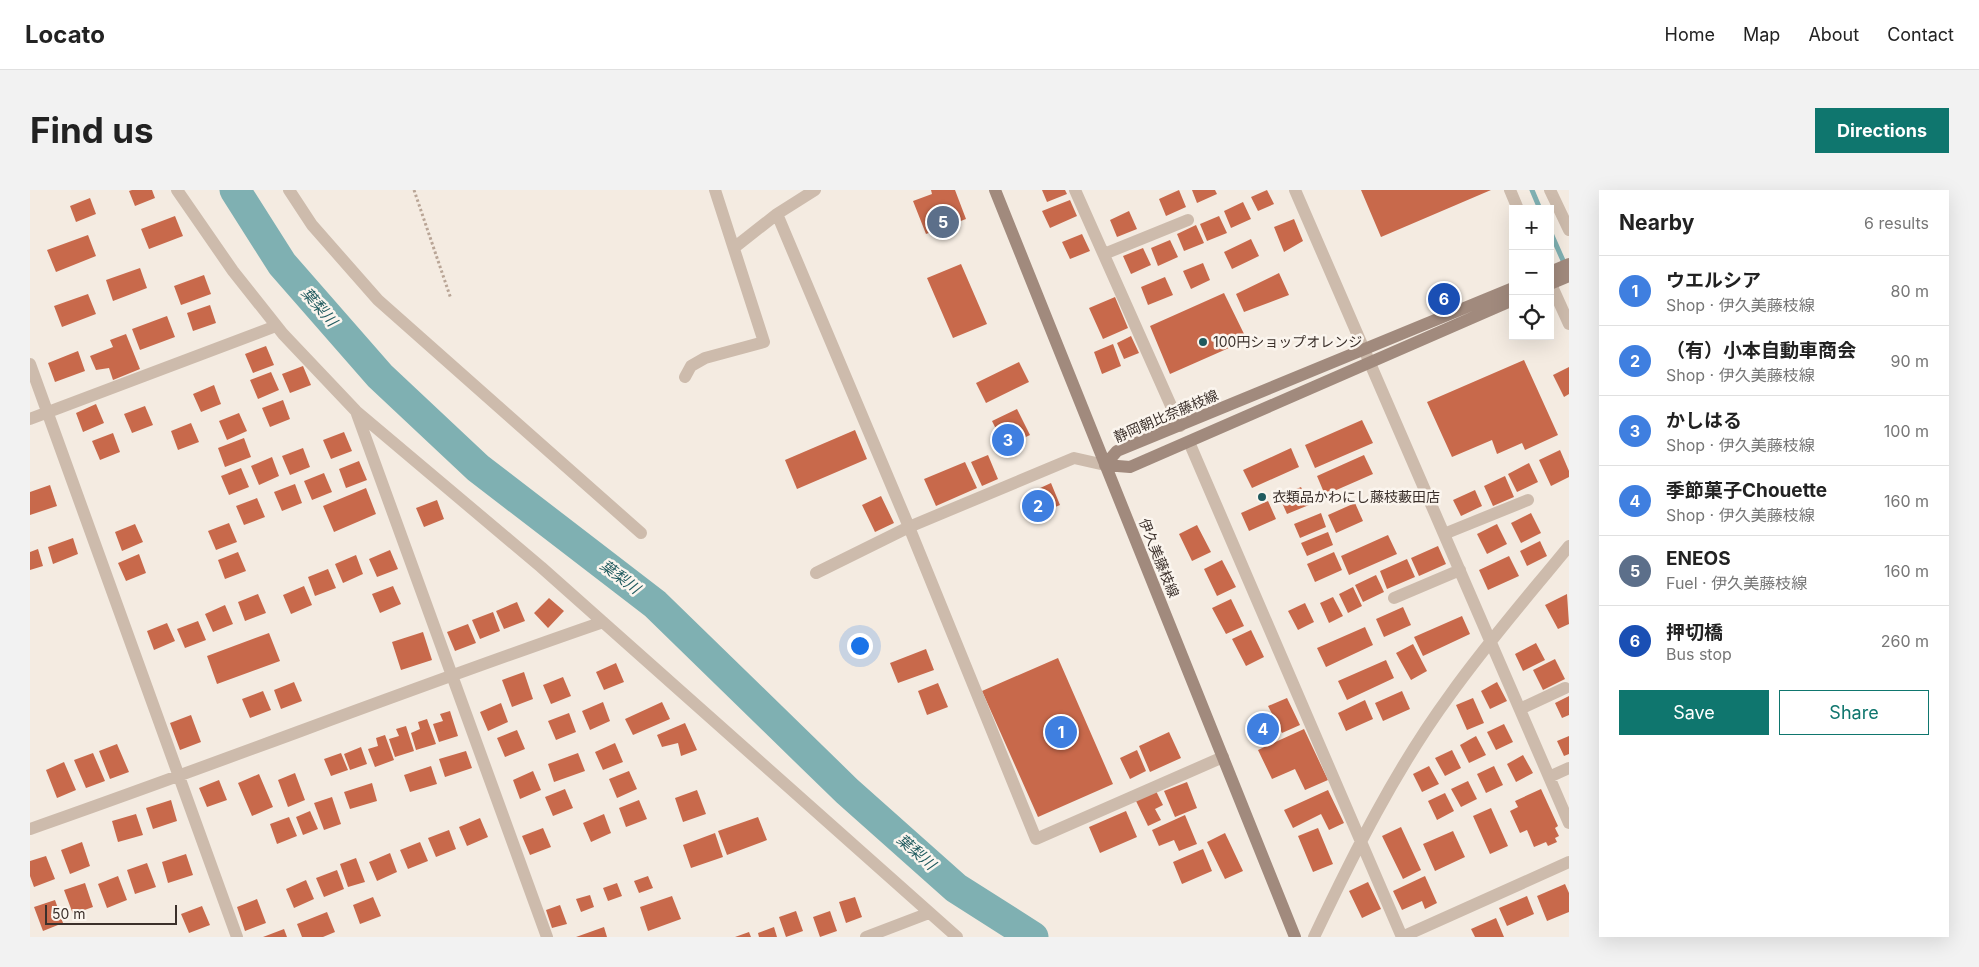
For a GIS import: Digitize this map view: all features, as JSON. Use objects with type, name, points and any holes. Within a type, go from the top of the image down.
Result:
[{"type":"main road","name":"伊久美藤枝線","points":[[995,190],[1295,937]]},
{"type":"main road","points":[[1554,277],[1569,264]]},
{"type":"main road","points":[[1554,279],[1569,276]]},
{"type":"main road","name":"静岡朝比奈藤枝線","points":[[1105,465],[1117,451],[1509,290]]},
{"type":"main road","name":"静岡朝比奈藤枝線","points":[[1105,465],[1130,467],[1509,302]]},
{"type":"street","points":[[177,190],[232,272],[276,326],[356,412],[603,622],[957,937]]},
{"type":"street","points":[[289,190],[312,224],[378,300],[641,533]]},
{"type":"street","points":[[685,378],[691,366],[705,358],[764,342],[735,247],[715,190]]},
{"type":"street","points":[[735,247],[777,214],[815,190]]},
{"type":"street","points":[[1076,190],[1180,426]]},
{"type":"street","points":[[1295,190],[1569,823]]},
{"type":"street","points":[[1510,190],[1516,205]]},
{"type":"street","points":[[1550,190],[1569,230]]},
{"type":"street","points":[[777,214],[909,527],[1036,839],[1223,757]]},
{"type":"street","points":[[1104,254],[1188,220]]},
{"type":"street","points":[[1554,289],[1569,324]]},
{"type":"street","points":[[30,419],[276,326]]},
{"type":"street","points":[[30,364],[237,937]]},
{"type":"street","points":[[356,412],[450,675],[547,937]]},
{"type":"street","points":[[1189,442],[1402,937],[1569,862]]},
{"type":"street","points":[[816,572],[909,527],[1074,458],[1105,465]]},
{"type":"street","points":[[1444,534],[1528,500]]},
{"type":"street","points":[[1314,937],[1360,841],[1385,797],[1449,696],[1491,641],[1569,546]]},
{"type":"street","points":[[1394,598],[1460,570]]},
{"type":"street","points":[[30,829],[179,777],[450,675],[603,622]]},
{"type":"street","points":[[1520,710],[1565,688]]},
{"type":"street","points":[[1549,777],[1569,768]]},
{"type":"street","points":[[866,937],[929,912]]},
{"type":"path","points":[[414,190],[451,299]]},
{"type":"building","points":[[152,190],[155,198],[135,206],[129,191]]},
{"type":"building","points":[[931,190],[955,190],[966,219],[926,234],[913,201],[932,194]]},
{"type":"building","points":[[1042,190],[1065,190],[1067,194],[1047,202]]},
{"type":"building","points":[[1179,190],[1186,207],[1166,216],[1159,199]]},
{"type":"building","points":[[1192,190],[1215,190],[1217,194],[1197,203]]},
{"type":"building","points":[[1267,190],[1274,204],[1258,211],[1251,197]]},
{"type":"building","points":[[1361,190],[1491,190],[1381,237]]},
{"type":"building","points":[[90,198],[96,214],[76,222],[70,206]]},
{"type":"building","points":[[1070,200],[1077,216],[1050,228],[1042,211]]},
{"type":"building","points":[[1243,202],[1251,219],[1231,228],[1224,211]]},
{"type":"building","points":[[1129,211],[1137,229],[1117,237],[1110,220]]},
{"type":"building","points":[[175,216],[183,236],[149,249],[141,229]]},
{"type":"building","points":[[1219,216],[1227,233],[1207,241],[1200,224]]},
{"type":"building","points":[[1294,219],[1303,241],[1284,252],[1274,227]]},
{"type":"building","points":[[1196,225],[1204,243],[1184,251],[1177,234]]},
{"type":"building","points":[[1082,234],[1090,251],[1070,259],[1062,242]]},
{"type":"building","points":[[88,235],[96,256],[56,272],[47,250]]},
{"type":"building","points":[[1251,239],[1259,256],[1232,269],[1224,252]]},
{"type":"building","points":[[1170,240],[1178,257],[1158,266],[1151,248]]},
{"type":"building","points":[[1143,248],[1151,265],[1131,274],[1123,256]]},
{"type":"building","points":[[1203,263],[1210,280],[1191,289],[1183,271]]},
{"type":"building","points":[[961,264],[987,324],[953,338],[927,278]]},
{"type":"building","points":[[140,268],[147,288],[113,301],[106,280]]},
{"type":"building","points":[[1279,273],[1289,295],[1244,312],[1236,294]]},
{"type":"building","points":[[204,275],[211,294],[181,305],[174,286]]},
{"type":"building","points":[[1165,277],[1173,295],[1148,305],[1141,287]]},
{"type":"building","points":[[1224,293],[1247,340],[1170,374],[1150,326]]},
{"type":"building","points":[[88,294],[96,314],[62,327],[54,306]]},
{"type":"building","points":[[1115,297],[1128,328],[1103,339],[1089,308]]},
{"type":"building","points":[[210,305],[216,323],[193,331],[187,313]]},
{"type":"building","points":[[167,316],[175,337],[140,350],[132,329]]},
{"type":"building","points":[[126,334],[140,369],[113,380],[109,368],[96,370],[90,356],[113,347],[110,340]]},
{"type":"building","points":[[1131,336],[1139,353],[1124,359],[1117,343]]},
{"type":"building","points":[[1113,344],[1121,366],[1102,374],[1094,352]]},
{"type":"building","points":[[266,346],[274,365],[253,373],[245,354]]},
{"type":"building","points":[[78,351],[85,371],[55,382],[48,363]]},
{"type":"building","points":[[1524,360],[1558,435],[1525,450],[1522,443],[1497,454],[1492,440],[1452,457],[1427,402]]},
{"type":"building","points":[[1019,362],[1029,382],[986,403],[976,383]]},
{"type":"building","points":[[303,366],[311,385],[290,393],[282,374]]},
{"type":"building","points":[[1569,367],[1569,394],[1564,397],[1553,375]]},
{"type":"building","points":[[271,372],[279,390],[258,399],[250,380]]},
{"type":"building","points":[[214,385],[221,404],[201,412],[193,394]]},
{"type":"building","points":[[283,400],[290,419],[270,427],[262,408]]},
{"type":"building","points":[[96,404],[104,423],[83,432],[76,413]]},
{"type":"building","points":[[145,406],[153,425],[132,433],[124,414]]},
{"type":"building","points":[[1017,409],[1030,435],[1005,447],[992,421]]},
{"type":"building","points":[[239,413],[247,431],[227,440],[219,421]]},
{"type":"building","points":[[1362,420],[1373,443],[1315,468],[1305,445]]},
{"type":"building","points":[[191,423],[199,442],[178,450],[171,431]]},
{"type":"building","points":[[855,430],[867,459],[797,489],[785,460]]},
{"type":"building","points":[[344,432],[352,451],[331,459],[323,440]]},
{"type":"building","points":[[113,433],[120,452],[100,460],[92,441]]},
{"type":"building","points":[[244,438],[251,457],[225,467],[218,448]]},
{"type":"building","points":[[303,448],[310,467],[290,475],[282,456]]},
{"type":"building","points":[[1291,448],[1299,467],[1252,488],[1243,470]]},
{"type":"building","points":[[1560,450],[1569,471],[1569,477],[1551,486],[1539,460]]},
{"type":"building","points":[[988,455],[998,479],[982,486],[971,462]]},
{"type":"building","points":[[1364,455],[1373,474],[1325,495],[1317,476]]},
{"type":"building","points":[[272,457],[279,476],[259,485],[251,466]]},
{"type":"building","points":[[359,461],[367,480],[346,488],[339,469]]},
{"type":"building","points":[[965,462],[977,488],[936,506],[924,479]]},
{"type":"building","points":[[1529,463],[1538,482],[1517,492],[1508,474]]},
{"type":"building","points":[[241,468],[249,487],[229,495],[221,476]]},
{"type":"building","points":[[324,473],[332,492],[312,500],[304,481]]},
{"type":"building","points":[[1505,476],[1514,497],[1493,506],[1484,486]]},
{"type":"building","points":[[1051,483],[1060,505],[1034,516],[1025,495]]},
{"type":"building","points":[[295,484],[302,503],[282,511],[274,492]]},
{"type":"building","points":[[50,485],[57,506],[30,515],[30,492]]},
{"type":"building","points":[[1301,487],[1309,505],[1287,514],[1279,496]]},
{"type":"building","points":[[366,488],[376,514],[334,532],[323,506]]},
{"type":"building","points":[[1475,490],[1482,506],[1461,516],[1453,500]]},
{"type":"building","points":[[881,496],[894,523],[875,532],[862,505]]},
{"type":"building","points":[[257,498],[265,517],[244,525],[236,506]]},
{"type":"building","points":[[437,500],[444,519],[424,527],[416,508]]},
{"type":"building","points":[[1268,501],[1276,519],[1249,531],[1241,513]]},
{"type":"building","points":[[1355,503],[1363,521],[1336,533],[1328,515]]},
{"type":"building","points":[[1321,513],[1326,527],[1300,538],[1294,524]]},
{"type":"building","points":[[1531,513],[1541,533],[1521,543],[1511,523]]},
{"type":"building","points":[[229,523],[237,542],[216,550],[208,531]]},
{"type":"building","points":[[135,524],[143,542],[122,551],[115,532]]},
{"type":"building","points":[[1497,524],[1507,544],[1487,554],[1477,534]]},
{"type":"building","points":[[1197,525],[1211,552],[1192,561],[1179,534]]},
{"type":"building","points":[[1328,532],[1333,545],[1307,556],[1301,543]]},
{"type":"building","points":[[1388,535],[1397,554],[1349,575],[1341,556]]},
{"type":"building","points":[[73,538],[78,554],[53,564],[48,547]]},
{"type":"building","points":[[1540,541],[1547,556],[1527,566],[1520,551]]},
{"type":"building","points":[[1438,546],[1446,564],[1419,576],[1411,558]]},
{"type":"building","points":[[38,549],[43,566],[30,570],[30,552]]},
{"type":"building","points":[[390,550],[398,569],[377,577],[369,559]]},
{"type":"building","points":[[238,552],[246,571],[225,579],[218,560]]},
{"type":"building","points":[[1334,552],[1342,570],[1315,582],[1307,564]]},
{"type":"building","points":[[139,554],[146,573],[126,581],[118,563]]},
{"type":"building","points":[[356,555],[363,574],[343,583],[335,564]]},
{"type":"building","points":[[1509,556],[1519,576],[1488,590],[1479,570]]},
{"type":"building","points":[[1407,559],[1415,577],[1387,589],[1380,571]]},
{"type":"building","points":[[1222,560],[1236,587],[1217,596],[1204,569]]},
{"type":"building","points":[[328,569],[336,588],[315,596],[308,577]]},
{"type":"building","points":[[1376,575],[1384,592],[1363,602],[1355,585]]},
{"type":"building","points":[[304,586],[312,605],[291,614],[283,595]]},
{"type":"building","points":[[393,586],[401,604],[380,613],[372,594]]},
{"type":"building","points":[[1353,587],[1362,606],[1348,613],[1339,594]]},
{"type":"building","points":[[258,594],[266,613],[245,621],[238,602]]},
{"type":"building","points":[[1567,594],[1569,624],[1558,629],[1545,605]]},
{"type":"building","points":[[1333,597],[1343,616],[1329,623],[1320,603]]},
{"type":"building","points":[[549,598],[564,611],[548,628],[534,613]]},
{"type":"building","points":[[1231,599],[1244,626],[1226,634],[1212,608]]},
{"type":"building","points":[[517,602],[525,621],[504,629],[496,611]]},
{"type":"building","points":[[1305,603],[1314,622],[1298,630],[1288,611]]},
{"type":"building","points":[[225,605],[233,624],[213,632],[205,614]]},
{"type":"building","points":[[1403,607],[1411,625],[1384,637],[1376,619]]},
{"type":"building","points":[[493,612],[500,631],[480,639],[472,620]]},
{"type":"building","points":[[1462,616],[1470,634],[1423,656],[1414,637]]},
{"type":"building","points":[[198,621],[206,640],[185,648],[177,629]]},
{"type":"building","points":[[167,623],[175,641],[154,650],[147,631]]},
{"type":"building","points":[[468,624],[476,643],[455,651],[447,632]]},
{"type":"building","points":[[1365,627],[1373,645],[1326,667],[1317,648]]},
{"type":"building","points":[[1251,630],[1264,657],[1246,666],[1232,639]]},
{"type":"building","points":[[423,632],[432,660],[401,670],[392,642]]},
{"type":"building","points":[[269,633],[280,661],[217,684],[207,656]]},
{"type":"building","points":[[1536,643],[1545,660],[1523,671],[1515,654]]},
{"type":"building","points":[[1413,644],[1427,671],[1411,680],[1396,653]]},
{"type":"building","points":[[926,649],[934,670],[898,683],[890,663]]},
{"type":"building","points":[[1058,658],[1113,784],[1038,817],[982,691]]},
{"type":"building","points":[[1555,659],[1565,679],[1543,690],[1533,670]]},
{"type":"building","points":[[1386,660],[1394,678],[1347,700],[1338,681]]},
{"type":"building","points":[[616,663],[624,682],[604,690],[596,672]]},
{"type":"building","points":[[524,672],[533,699],[512,707],[502,680]]},
{"type":"building","points":[[563,677],[571,696],[551,704],[543,685]]},
{"type":"building","points":[[294,682],[302,701],[281,709],[274,690]]},
{"type":"building","points":[[1497,682],[1507,701],[1490,709],[1481,691]]},
{"type":"building","points":[[938,683],[948,707],[927,715],[918,691]]},
{"type":"building","points":[[263,691],[271,710],[250,718],[242,699]]},
{"type":"building","points":[[1402,691],[1410,709],[1383,721],[1375,703]]},
{"type":"building","points":[[1569,696],[1569,715],[1562,718],[1555,703]]},
{"type":"building","points":[[1287,698],[1300,725],[1282,733],[1268,706]]},
{"type":"building","points":[[1473,698],[1484,723],[1467,730],[1456,705]]},
{"type":"building","points":[[1365,700],[1373,719],[1346,731],[1338,713]]},
{"type":"building","points":[[603,702],[610,721],[590,730],[582,711]]},
{"type":"building","points":[[662,702],[670,719],[633,735],[625,719]]},
{"type":"building","points":[[501,703],[508,722],[488,731],[480,712]]},
{"type":"building","points":[[450,711],[458,736],[439,742],[433,724],[443,721],[440,714]]},
{"type":"building","points":[[569,713],[576,732],[556,740],[548,721]]},
{"type":"building","points":[[191,715],[201,742],[180,750],[170,723]]},
{"type":"building","points":[[427,719],[436,744],[416,750],[411,733],[420,729],[418,722]]},
{"type":"building","points":[[685,723],[697,750],[681,756],[678,743],[662,747],[657,735]]},
{"type":"building","points":[[1504,724],[1513,742],[1496,750],[1487,732]]},
{"type":"building","points":[[406,726],[414,751],[395,757],[389,739],[399,736],[396,729]]},
{"type":"building","points":[[1304,729],[1328,780],[1305,790],[1295,769],[1272,779],[1258,750]]},
{"type":"building","points":[[517,730],[525,749],[505,757],[497,738]]},
{"type":"building","points":[[1169,732],[1181,758],[1150,772],[1139,746]]},
{"type":"building","points":[[385,735],[394,760],[375,767],[368,749],[378,746],[376,738]]},
{"type":"building","points":[[1476,736],[1486,755],[1469,763],[1460,745]]},
{"type":"building","points":[[1569,736],[1569,754],[1564,756],[1557,741]]},
{"type":"building","points":[[615,743],[623,762],[603,770],[595,752]]},
{"type":"building","points":[[117,744],[129,772],[110,779],[99,751]]},
{"type":"building","points":[[361,747],[367,764],[350,770],[344,754]]},
{"type":"building","points":[[1137,750],[1146,771],[1130,779],[1120,758]]},
{"type":"building","points":[[1452,750],[1461,768],[1445,776],[1435,758]]},
{"type":"building","points":[[466,751],[472,768],[445,777],[439,759]]},
{"type":"building","points":[[93,753],[105,781],[86,788],[74,760]]},
{"type":"building","points":[[341,753],[348,770],[331,776],[324,759]]},
{"type":"building","points":[[578,753],[585,771],[554,782],[548,764]]},
{"type":"building","points":[[1523,755],[1533,773],[1516,782],[1507,764]]},
{"type":"building","points":[[64,762],[76,790],[57,798],[46,770]]},
{"type":"building","points":[[431,766],[437,784],[410,792],[404,775]]},
{"type":"building","points":[[1429,766],[1439,784],[1422,792],[1413,774]]},
{"type":"building","points":[[1494,766],[1503,785],[1486,793],[1477,774]]},
{"type":"building","points":[[533,771],[541,790],[520,799],[513,780]]},
{"type":"building","points":[[629,771],[637,789],[617,798],[609,779]]},
{"type":"building","points":[[295,773],[305,800],[288,807],[278,780]]},
{"type":"building","points":[[259,774],[273,807],[252,816],[238,783]]},
{"type":"building","points":[[219,780],[227,800],[207,807],[199,788]]},
{"type":"building","points":[[1468,781],[1477,799],[1461,807],[1451,789]]},
{"type":"building","points":[[1187,782],[1197,808],[1175,817],[1164,791]]},
{"type":"building","points":[[372,783],[377,801],[350,809],[344,792]]},
{"type":"building","points":[[565,789],[573,808],[553,816],[545,797]]},
{"type":"building","points":[[1541,789],[1558,826],[1555,828],[1559,836],[1555,838],[1557,842],[1548,846],[1546,842],[1534,847],[1527,830],[1520,833],[1510,811],[1518,807],[1515,801]]},
{"type":"building","points":[[697,790],[706,814],[683,822],[675,798]]},
{"type":"building","points":[[1328,790],[1344,823],[1329,830],[1321,814],[1293,828],[1284,810]]},
{"type":"building","points":[[1156,791],[1163,805],[1155,809],[1161,820],[1148,826],[1136,801]]},
{"type":"building","points":[[1445,793],[1454,811],[1437,820],[1428,801]]},
{"type":"building","points":[[332,797],[341,824],[324,830],[314,803]]},
{"type":"building","points":[[171,800],[177,821],[153,829],[146,808]]},
{"type":"building","points":[[639,800],[647,819],[626,827],[619,808]]},
{"type":"building","points":[[1491,808],[1508,846],[1490,854],[1473,816]]},
{"type":"building","points":[[310,811],[318,829],[303,835],[296,817]]},
{"type":"building","points":[[1126,811],[1137,837],[1100,853],[1089,827]]},
{"type":"building","points":[[136,814],[143,835],[118,842],[112,821]]},
{"type":"building","points":[[604,814],[611,833],[591,842],[583,823]]},
{"type":"building","points":[[1185,815],[1197,844],[1179,851],[1174,840],[1159,846],[1152,830]]},
{"type":"building","points":[[289,817],[297,836],[277,844],[270,824]]},
{"type":"building","points":[[758,817],[767,840],[727,855],[718,831]]},
{"type":"building","points":[[480,818],[488,837],[467,846],[459,827]]},
{"type":"building","points":[[1401,827],[1421,870],[1403,879],[1382,836]]},
{"type":"building","points":[[543,828],[551,847],[530,855],[522,836]]},
{"type":"building","points":[[1318,828],[1333,864],[1313,872],[1298,836]]},
{"type":"building","points":[[449,830],[456,849],[436,857],[428,838]]},
{"type":"building","points":[[1453,831],[1465,857],[1435,871],[1423,844]]},
{"type":"building","points":[[715,833],[723,857],[691,868],[683,845]]},
{"type":"building","points":[[1225,833],[1243,871],[1225,879],[1207,842]]},
{"type":"building","points":[[82,842],[90,866],[70,874],[61,850]]},
{"type":"building","points":[[420,842],[428,861],[408,869],[400,850]]},
{"type":"building","points":[[1203,849],[1212,871],[1182,884],[1173,862]]},
{"type":"building","points":[[390,853],[397,872],[377,881],[369,862]]},
{"type":"building","points":[[186,854],[193,875],[168,883],[162,862]]},
{"type":"building","points":[[46,856],[55,879],[34,887],[30,876],[30,861]]},
{"type":"building","points":[[356,858],[365,882],[348,887],[340,864]]},
{"type":"building","points":[[147,863],[156,887],[135,894],[127,870]]},
{"type":"building","points":[[337,870],[344,889],[324,897],[316,878]]},
{"type":"building","points":[[118,876],[127,900],[107,908],[98,884]]},
{"type":"building","points":[[648,876],[653,888],[639,893],[634,881]]},
{"type":"building","points":[[1425,876],[1437,903],[1425,909],[1422,901],[1402,910],[1393,891]]},
{"type":"building","points":[[306,880],[314,899],[294,908],[286,889]]},
{"type":"building","points":[[1368,882],[1381,909],[1362,918],[1349,891]]},
{"type":"building","points":[[85,883],[93,907],[73,914],[64,890]]},
{"type":"building","points":[[617,883],[622,896],[608,901],[603,888]]},
{"type":"building","points":[[1565,884],[1569,893],[1569,912],[1547,921],[1537,896]]},
{"type":"building","points":[[590,895],[594,907],[581,912],[576,899]]},
{"type":"building","points":[[672,896],[681,919],[648,931],[640,907]]},
{"type":"building","points":[[1527,896],[1534,914],[1507,926],[1499,908]]},
{"type":"building","points":[[373,897],[381,916],[360,924],[353,905]]},
{"type":"building","points":[[855,897],[862,917],[846,923],[839,902]]},
{"type":"building","points":[[257,899],[266,923],[245,931],[237,907]]},
{"type":"building","points":[[55,900],[63,923],[43,931],[34,907]]},
{"type":"building","points":[[560,905],[567,924],[552,928],[546,910]]},
{"type":"building","points":[[202,906],[210,925],[189,933],[181,914]]},
{"type":"building","points":[[796,911],[803,931],[786,937],[779,917]]},
{"type":"building","points":[[830,911],[837,931],[820,937],[813,917]]},
{"type":"building","points":[[327,912],[335,932],[323,937],[302,937],[297,924]]},
{"type":"building","points":[[1496,918],[1504,937],[1475,937],[1471,929]]},
{"type":"building","points":[[604,927],[607,937],[576,937]]},
{"type":"building","points":[[774,927],[777,937],[759,937],[758,933]]},
{"type":"building","points":[[284,929],[287,937],[263,937]]},
{"type":"building","points":[[749,932],[751,937],[735,937]]},
{"type":"waterway","name":"葉梨川","points":[[235,190],[282,264],[380,376],[478,468],[655,604],[847,791],[956,888],[1033,937]]},
{"type":"waterway","points":[[1532,190],[1538,205]]},
{"type":"waterway","points":[[1554,240],[1565,265]]},
{"type":"place","name":"ENEOS","points":[[943,222]]},
{"type":"place","name":"押切橋","points":[[1444,299]]},
{"type":"place","name":"100円ショップオレンジ","points":[[1203,342]]},
{"type":"place","name":"かしはる","points":[[1008,440]]},
{"type":"place","name":"衣類品かわにし藤枝藪田店","points":[[1262,497]]},
{"type":"place","name":"（有）小本自動車商会","points":[[1038,506]]},
{"type":"place","name":"季節菓子Chouette","points":[[1263,729]]},
{"type":"place","name":"ウエルシア","points":[[1061,732]]}]
